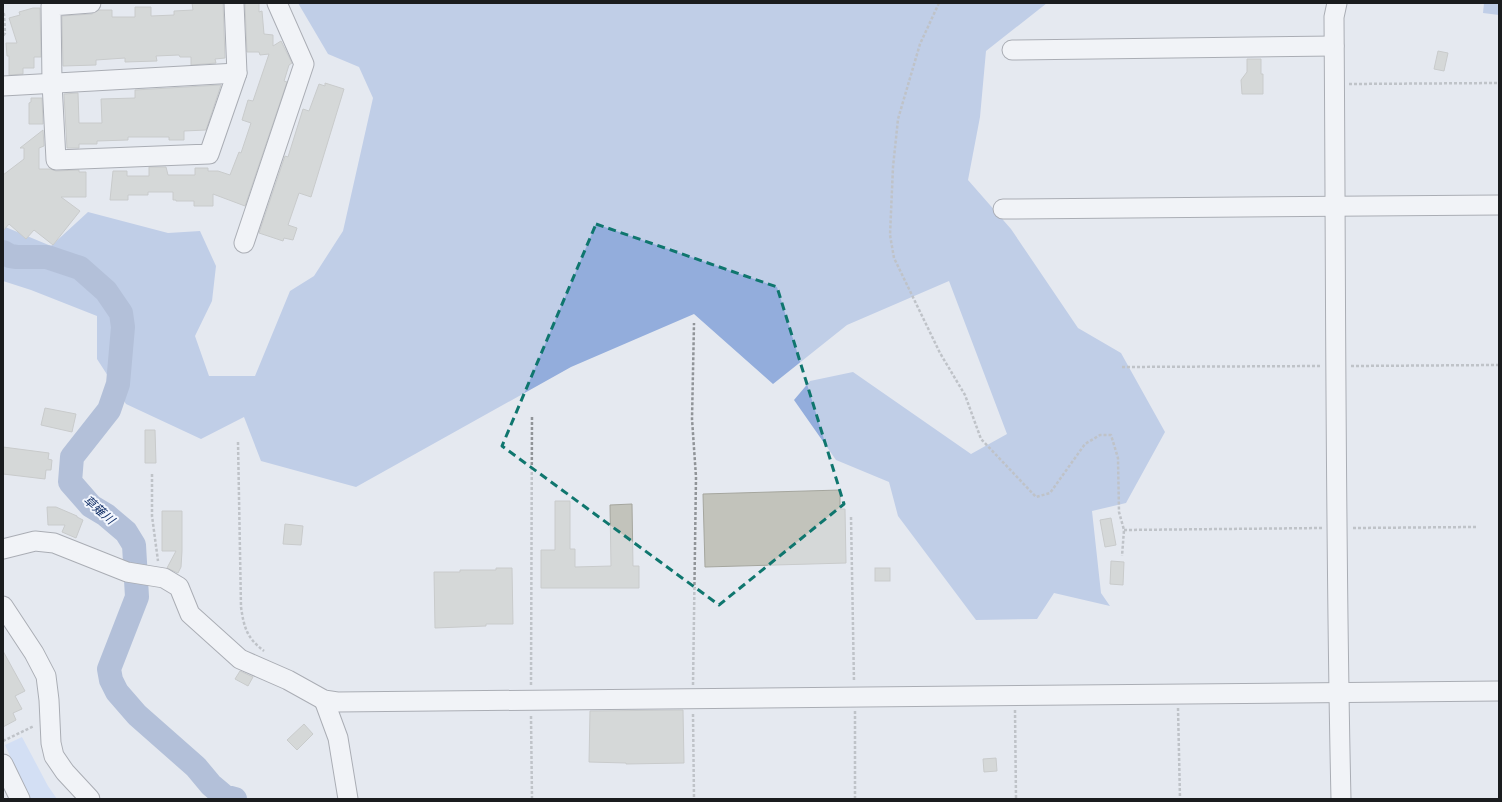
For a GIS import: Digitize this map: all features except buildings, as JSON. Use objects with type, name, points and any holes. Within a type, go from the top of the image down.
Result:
[{"type":"street","points":[[91,3],[51,6],[52,83],[56,160],[209,154],[237,73],[234,3]]},
{"type":"street","points":[[244,244],[304,64],[276,3]]},
{"type":"street","points":[[1337,3],[1334,16],[1334,46],[1337,528],[1341,799]]},
{"type":"street","points":[[1012,50],[1334,46]]},
{"type":"street","points":[[3,86],[237,73]]},
{"type":"street","points":[[1003,209],[1499,205]]},
{"type":"street","points":[[3,549],[35,542],[54,543],[144,575],[164,578],[179,587],[190,614],[240,659],[295,684],[324,700],[337,702],[1499,691]]},
{"type":"street","points":[[3,606],[34,653],[46,676],[54,756],[65,772],[90,799]]},
{"type":"street","points":[[324,700],[338,738],[348,799]]},
{"type":"street","points":[[3,764],[20,799]]},
{"type":"path","points":[[939,3],[920,44],[898,119],[893,167],[890,235],[894,258],[940,353],[965,395],[981,439],[1036,497],[1050,493],[1085,444],[1100,435],[1111,435],[1118,458],[1119,512],[1124,530],[1122,556]]},
{"type":"path","points":[[3,14],[5,33],[3,36]]},
{"type":"path","points":[[1335,84],[1499,83]]},
{"type":"path","points":[[694,323],[692,420],[696,477],[693,699],[694,799]]},
{"type":"path","points":[[1122,367],[1499,364]]},
{"type":"path","points":[[532,415],[532,799]]},
{"type":"path","points":[[238,442],[241,607],[245,631],[253,642],[266,653]]},
{"type":"path","points":[[144,575],[152,516],[152,474]]},
{"type":"path","points":[[851,517],[856,799]]},
{"type":"path","points":[[1124,530],[1476,527]]},
{"type":"path","points":[[1178,694],[1180,799]]},
{"type":"path","points":[[1015,696],[1016,799]]},
{"type":"path","points":[[3,741],[35,726]]},
{"type":"highlighted area","points":[[596,224],[777,287],[844,504],[719,605],[502,446]]},
{"type":"shaded area","points":[[298,3],[1047,3],[986,51],[980,117],[968,180],[1011,229],[1078,328],[1121,353],[1165,432],[1126,503],[1092,511],[1101,593],[1110,606],[1054,593],[1037,619],[976,620],[898,516],[889,482],[836,460],[794,400],[810,381],[853,372],[971,454],[1007,434],[949,281],[847,325],[773,384],[694,314],[571,367],[356,487],[261,461],[244,417],[201,439],[126,404],[97,359],[97,316],[31,290],[3,281],[3,226],[51,246],[88,212],[168,233],[200,231],[216,266],[212,301],[195,336],[209,376],[255,376],[290,291],[314,276],[343,231],[373,98],[359,67],[328,54]]},
{"type":"shaded area","points":[[1484,3],[1499,3],[1499,15],[1483,13]]},
{"type":"shaded area","points":[[22,737],[48,786],[57,799],[30,799],[5,745]]},
{"type":"waterway","name":"草薙川","points":[[3,252],[10,256],[17,257],[47,257],[80,268],[106,291],[121,313],[123,327],[118,384],[109,410],[72,457],[70,482],[91,506],[106,515],[126,532],[134,545],[137,597],[109,669],[111,680],[117,692],[137,715],[196,767],[211,785],[224,796],[235,799]]}]
